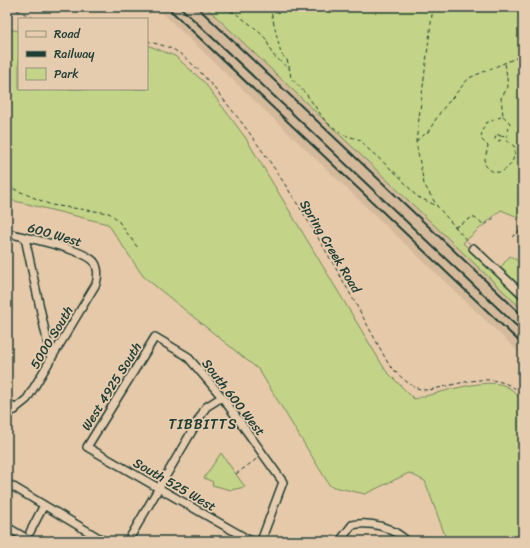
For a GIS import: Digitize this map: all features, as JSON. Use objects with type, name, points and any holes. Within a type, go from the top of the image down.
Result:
[{"type":"street","name":"600 West","points":[[7,233],[83,253],[95,262]]},
{"type":"street","points":[[25,238],[51,359]]},
{"type":"street","points":[[473,248],[523,295]]},
{"type":"street","name":"5000 South","points":[[7,415],[27,399],[96,284],[99,273],[95,262]]},
{"type":"street","name":"South 600 West","points":[[155,337],[187,356],[222,397],[283,482],[261,541]]},
{"type":"street","name":"West 4925 South","points":[[87,447],[155,337]]},
{"type":"street","points":[[128,541],[206,407],[222,397]]},
{"type":"street","points":[[7,401],[15,410]]},
{"type":"street","name":"South 525 West","points":[[87,447],[250,541]]},
{"type":"street","points":[[7,483],[104,541]]},
{"type":"street","points":[[30,532],[44,505]]},
{"type":"street","points":[[340,541],[345,531],[352,525],[360,524],[386,527],[396,531],[406,541]]},
{"type":"street","points":[[7,527],[31,541]]},
{"type":"path","points":[[10,7],[34,18]]},
{"type":"path","points":[[217,7],[235,14],[254,27],[266,39],[272,54],[290,70]]},
{"type":"path","points":[[270,7],[281,54],[287,60],[291,78],[307,95],[326,122],[344,135],[361,140],[366,147],[400,177],[416,196],[436,206]]},
{"type":"path","points":[[433,7],[416,142],[424,184],[436,206],[473,248]]},
{"type":"path","name":"Spring Creek Road","points":[[148,41],[174,50],[190,62],[247,130],[329,254],[389,365],[416,387],[426,390],[467,381],[499,380],[512,385],[523,394]]},
{"type":"path","points":[[416,142],[428,132],[441,111],[469,78],[523,55]]},
{"type":"path","points":[[503,116],[486,123],[482,131],[481,139],[488,146],[484,163],[488,170],[496,172],[506,170],[516,152],[515,146],[506,140],[510,123],[503,116],[501,98],[508,87],[505,62]]},
{"type":"path","points":[[501,136],[506,135]]},
{"type":"path","points":[[7,186],[51,205],[109,213],[117,219],[138,248]]},
{"type":"path","points":[[455,227],[473,218],[485,225],[494,218]]},
{"type":"path","points":[[512,237],[523,228]]},
{"type":"path","points":[[236,474],[260,456]]},
{"type":"shaded area","points":[[156,7],[211,7],[523,303],[523,356]]},
{"type":"green space","points":[[206,7],[523,7],[523,33],[521,32],[523,34],[523,219],[501,210],[463,243],[523,302],[523,310]]},
{"type":"green space","points":[[7,29],[18,31],[18,90],[148,90],[148,45],[175,56],[204,82],[245,137],[386,371],[414,399],[471,385],[494,383],[509,388],[521,400],[523,403],[523,541],[447,541],[425,481],[409,473],[365,494],[330,486],[259,370],[143,276],[108,224],[7,199]]},
{"type":"green space","points":[[510,256],[523,264],[523,289],[499,269]]},
{"type":"green space","points":[[221,453],[245,487],[231,490],[212,485],[213,482],[204,478]]},
{"type":"railway","points":[[167,7],[523,345]]},
{"type":"railway","points":[[180,7],[523,332]]},
{"type":"railway","points":[[197,7],[523,316]]},
{"type":"district","name":"TIBBITTS","points":[[203,424]]}]
